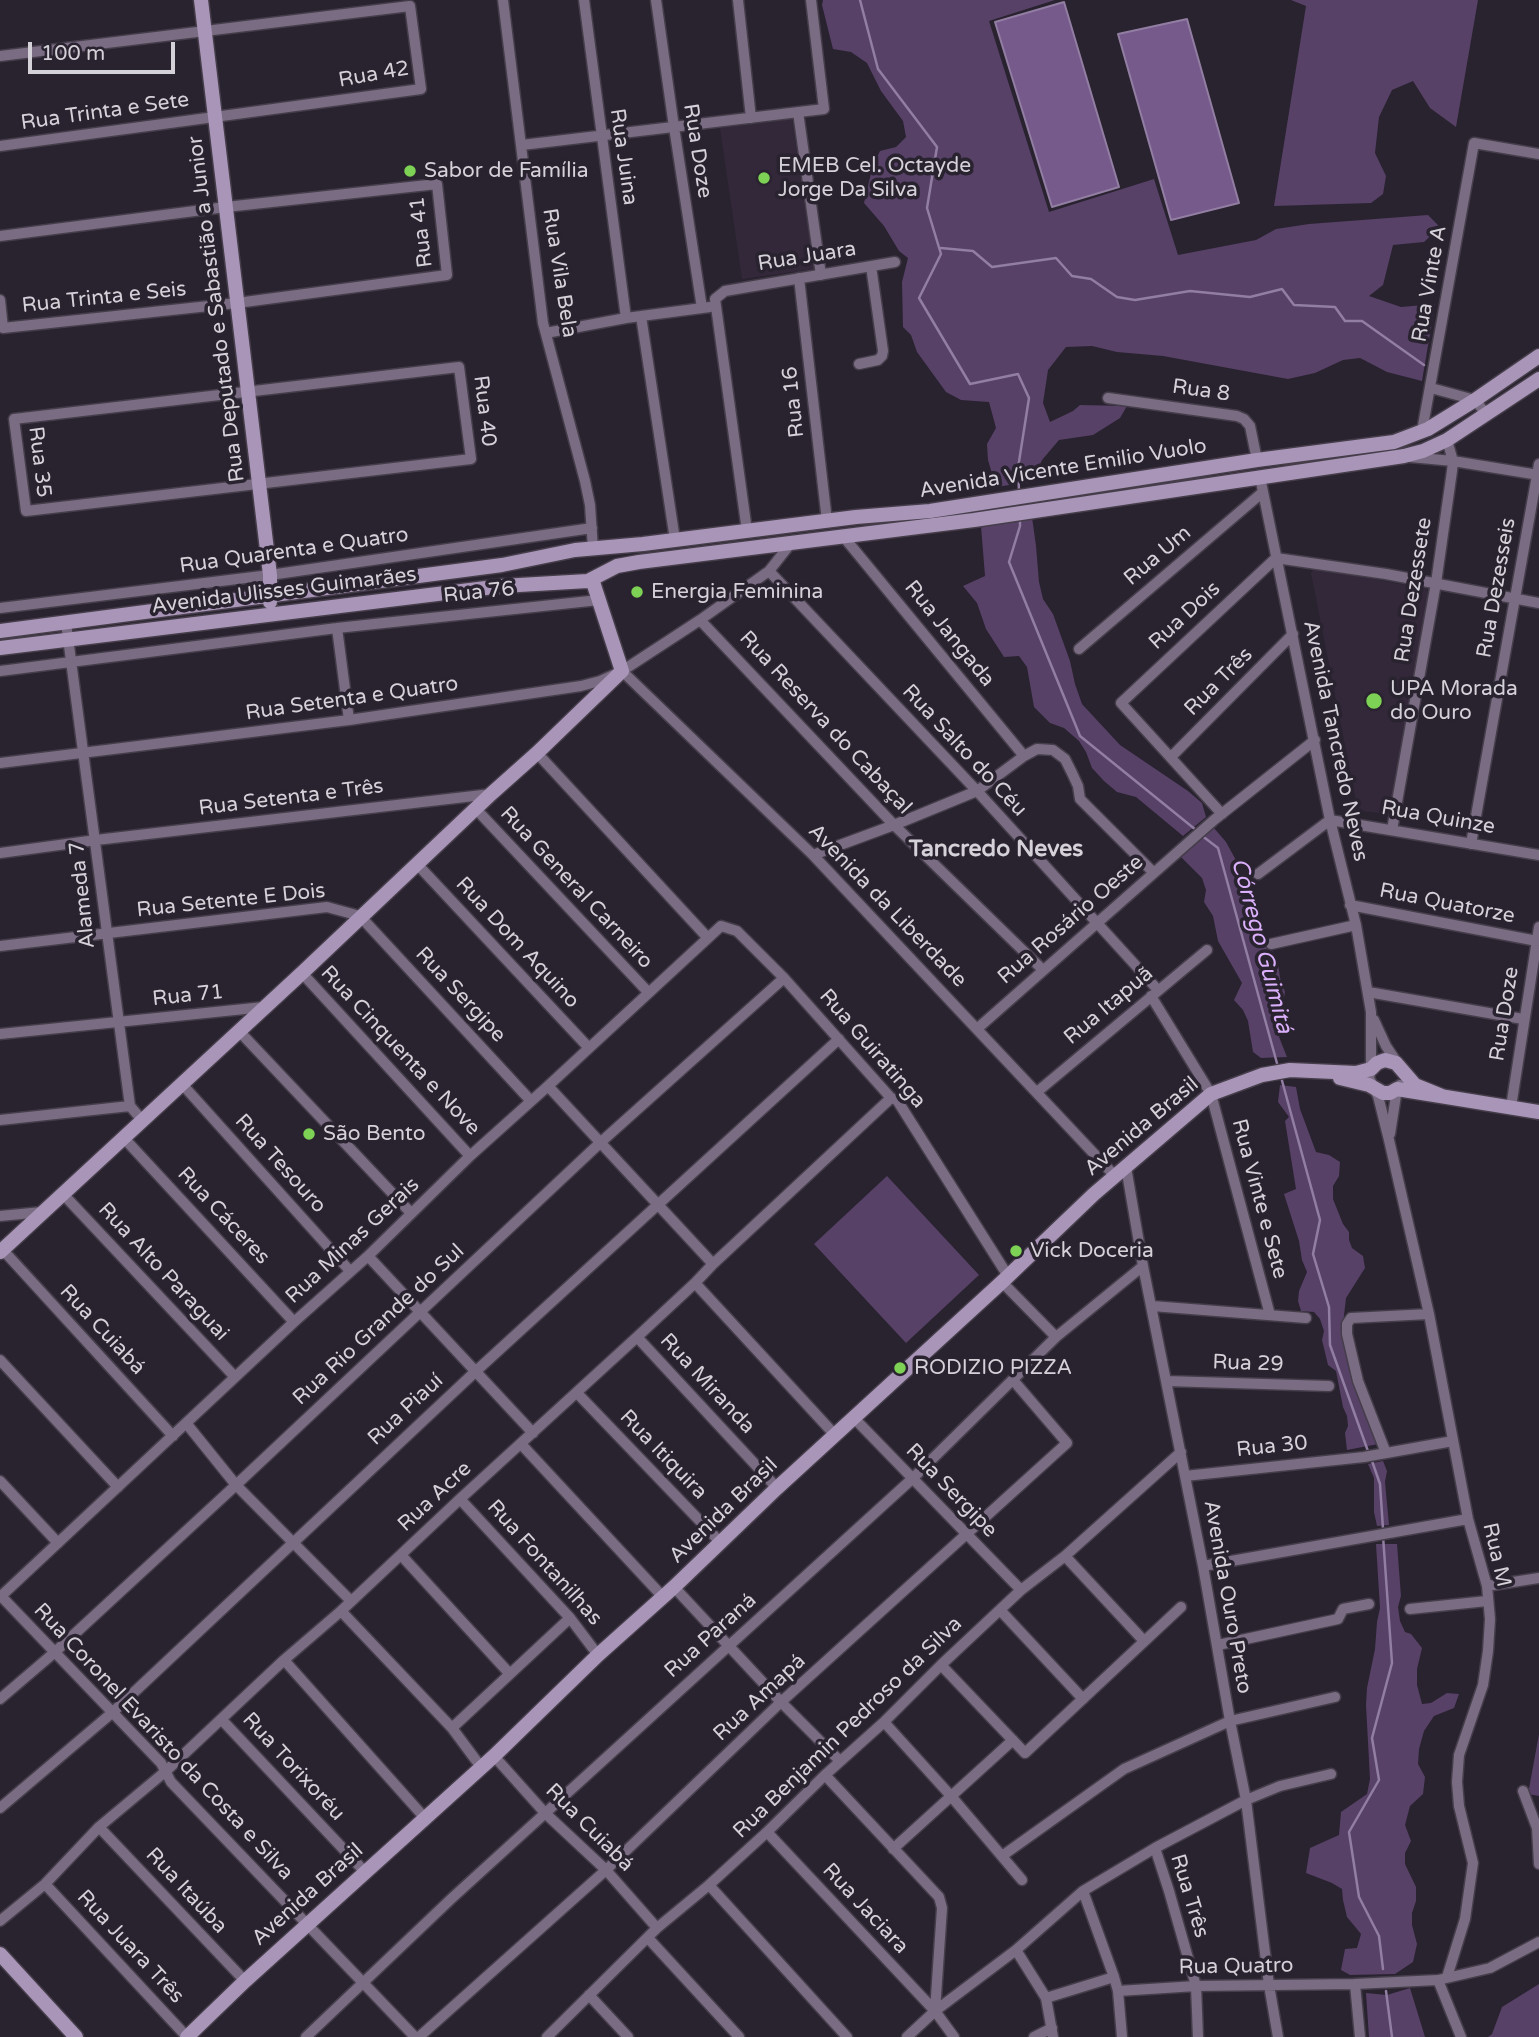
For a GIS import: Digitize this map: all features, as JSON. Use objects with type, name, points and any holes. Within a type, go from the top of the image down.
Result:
[{"type":"main road","name":"Rua Deputado e Sabastião a Junior","points":[[201,0],[260,483],[270,575],[269,614]]},
{"type":"main road","name":"Avenida Vicente Emilio Vuolo","points":[[1047,501],[1257,460],[1394,442],[1422,431],[1475,400],[1539,356]]},
{"type":"main road","name":"Avenida Vicente Emilio Vuolo","points":[[573,581],[595,577],[617,566],[639,562],[843,536],[1047,501],[1260,477],[1404,456],[1447,440],[1539,379]]},
{"type":"main road","name":"Avenida Vicente Emilio Vuolo","points":[[571,551],[827,521],[930,511],[998,508]]},
{"type":"main road","points":[[1,1251],[302,973],[622,671],[599,600],[595,577],[598,564],[593,549]]},
{"type":"main road","points":[[571,551],[566,567],[573,581]]},
{"type":"main road","name":"Avenida Ulisses Guimarães","points":[[0,631],[502,565],[571,551]]},
{"type":"main road","name":"Avenida Ulisses Guimarães","points":[[0,648],[502,586],[573,581]]},
{"type":"main road","name":"Avenida Brasil","points":[[187,2037],[306,1925],[494,1756],[598,1655],[1121,1171],[1211,1094],[1262,1075],[1290,1070],[1349,1073],[1371,1069],[1385,1060],[1393,1061],[1399,1066],[1415,1085],[1442,1096]]},
{"type":"main road","name":"Avenida Brasil","points":[[1319,1073],[1366,1084],[1383,1093],[1391,1093],[1397,1089],[1539,1112]]},
{"type":"main road","points":[[0,1954],[76,2037]]},
{"type":"street","name":"Rua Vila Bela","points":[[503,0],[543,323],[585,481],[593,549]]},
{"type":"street","name":"Rua Juina","points":[[584,0],[626,318]]},
{"type":"street","name":"Rua Doze","points":[[656,0],[702,308]]},
{"type":"street","points":[[738,0],[751,118]]},
{"type":"street","points":[[522,145],[824,109],[811,0]]},
{"type":"street","name":"Rua 42","points":[[204,31],[410,6],[421,89],[215,117]]},
{"type":"street","points":[[0,56],[204,31]]},
{"type":"street","points":[[798,112],[821,275]]},
{"type":"street","name":"Rua Trinta e Sete","points":[[0,146],[215,117]]},
{"type":"street","name":"Rua Vinte A","points":[[1422,431],[1432,388],[1474,143],[1539,154]]},
{"type":"street","name":"Rua 41","points":[[226,207],[437,184],[447,275],[237,303]]},
{"type":"street","points":[[0,236],[226,207]]},
{"type":"street","name":"Rua Juara","points":[[716,306],[715,299],[725,290],[895,262]]},
{"type":"street","points":[[859,364],[878,360],[883,351],[871,266]]},
{"type":"street","name":"Rua 16","points":[[799,278],[827,521]]},
{"type":"street","name":"Rua Trinta e Seis","points":[[0,300],[4,328],[237,303]]},
{"type":"street","points":[[546,333],[626,318],[716,306],[747,531]]},
{"type":"street","points":[[642,316],[675,540]]},
{"type":"street","name":"Rua 40","points":[[248,392],[459,367],[471,459],[260,483]]},
{"type":"street","points":[[1432,388],[1475,400],[1487,415]]},
{"type":"street","name":"Rua 35","points":[[248,392],[13,419],[26,511],[260,483]]},
{"type":"street","name":"Rua 8","points":[[1108,398],[1237,416],[1250,426],[1257,460]]},
{"type":"street","name":"Rua Dezessete","points":[[1392,830],[1436,583],[1453,461],[1447,440]]},
{"type":"street","points":[[1404,456],[1538,471]]},
{"type":"street","name":"Rua Dezesseis","points":[[1471,844],[1538,471]]},
{"type":"street","name":"Avenida Tancredo Neves","points":[[1260,477],[1330,820],[1356,925],[1371,1012]]},
{"type":"street","name":"Rua Um","points":[[1079,649],[1263,492]]},
{"type":"street","name":"Rua Quarenta e Quatro","points":[[0,608],[270,575],[592,528]]},
{"type":"street","name":"Rua Jangada","points":[[843,536],[1024,756]]},
{"type":"street","name":"Rua Setenta e Quatro","points":[[0,763],[349,720],[600,681],[622,671],[769,571],[792,542]]},
{"type":"street","points":[[1276,558],[1386,574],[1539,603]]},
{"type":"street","name":"Rua Dois","points":[[1171,757],[1121,703],[1276,558]]},
{"type":"street","name":"Rua Salto do Céu","points":[[769,571],[977,791],[1096,922],[1155,993],[1211,1094]]},
{"type":"street","name":"Rua 76","points":[[0,671],[266,636],[599,600]]},
{"type":"street","points":[[266,636],[269,614]]},
{"type":"street","name":"Rua Reserva do Cabaçal","points":[[700,620],[894,825],[1043,970]]},
{"type":"street","name":"Alameda 7","points":[[66,623],[130,1106]]},
{"type":"street","points":[[337,628],[349,720]]},
{"type":"street","name":"Rua Três","points":[[1171,757],[1293,634]]},
{"type":"street","name":"Avenida da Liberdade","points":[[622,671],[813,855],[1037,1092],[1121,1171]]},
{"type":"street","points":[[1171,757],[1218,817],[1315,740]]},
{"type":"street","points":[[813,855],[977,791],[1037,749],[1053,750],[1065,760],[1078,786],[1080,799],[1154,873]]},
{"type":"street","points":[[537,753],[708,937]]},
{"type":"street","name":"Rua Setenta e Três","points":[[0,853],[491,794]]},
{"type":"street","name":"Rua General Carneiro","points":[[476,809],[648,992]]},
{"type":"street","name":"Rua Rosário Oeste","points":[[978,1028],[1218,817]]},
{"type":"street","points":[[1258,874],[1330,820]]},
{"type":"street","name":"Rua Quinze","points":[[1330,820],[1539,855]]},
{"type":"street","name":"Rua Dom Aquino","points":[[417,864],[589,1048]]},
{"type":"street","name":"Rua Quatorze","points":[[1350,905],[1537,941]]},
{"type":"street","name":"Rua Setente E Dois","points":[[0,946],[327,907],[360,916]]},
{"type":"street","name":"Rua Sergipe","points":[[360,916],[531,1101]]},
{"type":"street","points":[[1271,944],[1356,925]]},
{"type":"street","name":"Rua Guiratinga","points":[[708,937],[721,926],[737,931],[784,978],[891,1098],[897,1100],[1005,1279],[1056,1337]]},
{"type":"street","name":"Rua Doze","points":[[1511,1107],[1539,927]]},
{"type":"street","name":"Rua Minas Gerais","points":[[0,1596],[708,937]]},
{"type":"street","name":"Rua Itapuã","points":[[1037,1092],[1207,950]]},
{"type":"street","name":"Rua Cinquenta e Nove","points":[[302,973],[470,1156]]},
{"type":"street","name":"Rua Rio Grande do Sul","points":[[0,1699],[55,1652],[236,1485],[601,1142],[784,978]]},
{"type":"street","points":[[1368,992],[1523,1019]]},
{"type":"street","name":"Rua 71","points":[[0,1034],[264,1007]]},
{"type":"street","points":[[1371,1012],[1403,1078],[1397,1089],[1389,1140]]},
{"type":"street","points":[[1371,1012],[1369,1078],[1373,1087]]},
{"type":"street","points":[[239,1031],[411,1213]]},
{"type":"street","name":"Rua Piauí","points":[[0,1808],[113,1712],[474,1372],[839,1039]]},
{"type":"street","name":"Rua Tesouro","points":[[182,1084],[350,1271]]},
{"type":"street","points":[[548,1086],[713,1264]]},
{"type":"street","name":"Rua M","points":[[1373,1087],[1389,1140],[1429,1314],[1468,1518],[1487,1586],[1489,1630],[1483,1685],[1459,1755],[1457,1782],[1473,1863],[1465,1919],[1442,1979]]},
{"type":"street","name":"Rua Vinte e Sete","points":[[1211,1094],[1270,1315]]},
{"type":"street","name":"Rua Acre","points":[[0,1921],[45,1884],[99,1827],[166,1771],[284,1660],[341,1611],[891,1098]]},
{"type":"street","points":[[0,1120],[130,1106],[142,1120]]},
{"type":"street","name":"Rua Cáceres","points":[[123,1137],[294,1322]]},
{"type":"street","name":"Avenida Ouro Preto","points":[[1121,1171],[1152,1306],[1218,1646],[1246,1800],[1269,1985],[1279,2037]]},
{"type":"street","name":"Rua Alto Paraguai","points":[[63,1194],[234,1377]]},
{"type":"street","points":[[0,1216],[42,1212]]},
{"type":"street","name":"Rua Cuiabá","points":[[1,1251],[173,1436]]},
{"type":"street","points":[[368,1256],[533,1433]]},
{"type":"street","name":"Rua Paraná","points":[[306,2037],[451,1899],[912,1479],[1056,1337],[1143,1266]]},
{"type":"street","points":[[695,1283],[835,1435]]},
{"type":"street","points":[[1152,1306],[1306,1318]]},
{"type":"street","points":[[1383,1454],[1359,1381],[1347,1324],[1351,1318],[1429,1314]]},
{"type":"street","name":"Rua Miranda","points":[[637,1337],[777,1488]]},
{"type":"street","points":[[0,1360],[118,1487]]},
{"type":"street","name":"Rua Amapá","points":[[417,2037],[607,1870],[781,1702],[1067,1443],[1013,1380]]},
{"type":"street","name":"Rua 29","points":[[1166,1381],[1329,1386]]},
{"type":"street","name":"Rua Itiquira","points":[[577,1393],[721,1543]]},
{"type":"street","name":"Rua Sergipe","points":[[853,1418],[1021,1590]]},
{"type":"street","points":[[187,1423],[236,1485],[351,1601]]},
{"type":"street","name":"Rua 30","points":[[1185,1476],[1364,1457],[1453,1441]]},
{"type":"street","points":[[521,1444],[663,1597]]},
{"type":"street","name":"Rua Benjamin Pedroso da Silva","points":[[547,2037],[657,1928],[767,1832],[1021,1590],[1065,1556],[1181,1452]]},
{"type":"street","points":[[0,1481],[58,1543]]},
{"type":"street","name":"Rua Fontanilhas","points":[[460,1499],[570,1618],[598,1655]]},
{"type":"street","points":[[1203,1566],[1468,1518]]},
{"type":"street","points":[[401,1555],[509,1673]]},
{"type":"street","points":[[1065,1556],[1144,1641]]},
{"type":"street","points":[[1487,1586],[1539,1578]]},
{"type":"street","points":[[674,1587],[840,1761]]},
{"type":"street","name":"Rua Coronel Evaristo da Costa e Silva","points":[[0,1596],[161,1762],[171,1782],[306,1925],[417,2037]]},
{"type":"street","points":[[1410,1609],[1487,1601]]},
{"type":"street","points":[[1218,1646],[1338,1619],[1343,1609],[1369,1604]]},
{"type":"street","points":[[941,1665],[1025,1753],[1181,1607]]},
{"type":"street","points":[[1000,1610],[1083,1699]]},
{"type":"street","points":[[341,1611],[452,1728],[481,1767]]},
{"type":"street","points":[[452,1728],[570,1618]]},
{"type":"street","points":[[284,1660],[424,1817]]},
{"type":"street","points":[[1002,1856],[1124,1769],[1230,1721],[1335,1697]]},
{"type":"street","name":"Rua Torixoréu","points":[[222,1720],[365,1872]]},
{"type":"street","points":[[884,1722],[1022,1880]]},
{"type":"street","points":[[893,1849],[1013,1740]]},
{"type":"street","name":"Rua Cuiabá","points":[[494,1756],[545,1813],[607,1870],[657,1928]]},
{"type":"street","points":[[907,2037],[935,2011],[1016,1950],[1083,1891],[1155,1848],[1246,1800],[1280,1786],[1331,1774]]},
{"type":"street","points":[[825,1775],[935,1892],[941,1902],[941,1945],[935,2011]]},
{"type":"street","points":[[1523,1790],[1537,1828],[1539,1864]]},
{"type":"street","name":"Rua Itaúba","points":[[99,1827],[245,1981]]},
{"type":"street","name":"Rua Jaciara","points":[[767,1832],[935,2011],[954,2037]]},
{"type":"street","name":"Rua Três","points":[[1155,1848],[1196,1986],[1198,2037]]},
{"type":"street","name":"Rua Juara Três","points":[[45,1884],[187,2037]]},
{"type":"street","points":[[709,1885],[847,2037]]},
{"type":"street","points":[[1083,1891],[1114,1977],[1122,2037]]},
{"type":"street","points":[[648,1938],[738,2037]]},
{"type":"street","name":"Rua Quatro","points":[[1118,1992],[1196,1986],[1355,1984],[1442,1979],[1490,1968],[1539,1941]]},
{"type":"street","points":[[1016,1950],[1046,1998],[1052,2033],[1034,2037]]},
{"type":"street","points":[[1046,1998],[1114,1977]]},
{"type":"street","points":[[1442,1979],[1461,2037]]},
{"type":"street","points":[[1355,1984],[1360,2037]]},
{"type":"street","points":[[589,1995],[628,2037]]},
{"type":"shaded area","points":[[823,0],[1055,0],[989,21],[1049,212],[1154,179],[1178,255],[1256,240],[1276,229],[1428,215],[1440,227],[1424,242],[1393,245],[1383,285],[1369,296],[1401,307],[1435,304],[1422,381],[1387,372],[1360,358],[1343,360],[1315,373],[1288,379],[1163,356],[1117,352],[1092,346],[1066,347],[1048,370],[1043,403],[1050,422],[1080,405],[1127,406],[1120,418],[1093,435],[1059,440],[1042,460],[1037,481],[996,487],[988,460],[987,444],[996,428],[989,402],[961,400],[946,392],[917,352],[911,335],[903,327],[902,282],[908,258],[899,251],[884,226],[864,203],[873,165],[880,151],[896,147],[906,137],[903,121],[881,91],[867,63],[851,52],[833,49]]},
{"type":"shaded area","points":[[1291,0],[1478,0],[1456,127],[1430,108],[1413,81],[1392,90],[1379,117],[1375,153],[1386,176],[1383,194],[1371,203],[1274,206],[1306,6]]},
{"type":"shaded area","points":[[1064,2],[1119,187],[1052,207],[995,22]]},
{"type":"shaded area","points":[[1187,19],[1239,203],[1171,220],[1118,34]]},
{"type":"shaded area","name":"EMEB Cel. Octayde Jorge Da Silva","points":[[792,119],[814,269],[742,279],[720,128]]},
{"type":"shaded area","points":[[1032,517],[1043,599],[1053,614],[1082,704],[1120,745],[1202,803],[1206,817],[1183,836],[1136,797],[1117,792],[1104,781],[1092,768],[1079,741],[1064,728],[1050,723],[1034,707],[1027,667],[1019,656],[1004,657],[986,629],[977,603],[963,586],[985,576],[981,526]]},
{"type":"shaded area","name":"UPA Morada do Ouro","points":[[1315,568],[1427,589],[1429,597],[1392,811],[1387,814],[1361,811],[1357,806],[1311,573]]},
{"type":"shaded area","points":[[1214,828],[1237,862],[1249,916],[1256,934],[1277,956],[1285,992],[1282,1008],[1287,1027],[1279,1037],[1287,1057],[1261,1058],[1253,1052],[1248,1021],[1234,1000],[1242,983],[1218,941],[1213,916],[1204,902],[1206,890],[1202,878],[1181,857]]},
{"type":"shaded area","points":[[1280,1085],[1296,1087],[1300,1109],[1316,1152],[1329,1155],[1340,1162],[1339,1176],[1333,1186],[1333,1199],[1349,1232],[1352,1248],[1363,1256],[1365,1268],[1346,1298],[1343,1324],[1355,1389],[1378,1444],[1347,1450],[1347,1416],[1336,1371],[1328,1365],[1322,1340],[1324,1331],[1314,1312],[1301,1311],[1298,1301],[1307,1272],[1284,1194],[1296,1189],[1285,1121],[1289,1117],[1278,1102]]},
{"type":"shaded area","points":[[887,1176],[979,1275],[906,1343],[814,1244]]},
{"type":"shaded area","points":[[1383,1461],[1387,1471],[1385,1482],[1389,1525],[1377,1526],[1374,1512],[1374,1478],[1368,1464]]},
{"type":"shaded area","points":[[1376,1544],[1397,1544],[1400,1621],[1405,1632],[1411,1634],[1422,1648],[1417,1669],[1417,1685],[1422,1704],[1431,1703],[1447,1693],[1459,1694],[1454,1708],[1434,1716],[1424,1731],[1418,1764],[1425,1777],[1423,1794],[1410,1806],[1405,1825],[1411,1841],[1405,1853],[1405,1864],[1416,1887],[1412,1925],[1417,1944],[1413,1962],[1395,1974],[1350,1975],[1341,1970],[1345,1949],[1357,1948],[1361,1934],[1347,1917],[1342,1889],[1306,1873],[1310,1848],[1339,1835],[1341,1812],[1367,1794],[1370,1779],[1367,1688],[1380,1608]]},
{"type":"shaded area","points":[[1539,1734],[1539,1796],[1528,1794]]},
{"type":"shaded area","points":[[1539,1984],[1539,2037],[1488,2037],[1492,2034],[1502,2007]]},
{"type":"shaded area","points":[[1410,1988],[1425,2037],[1369,2037],[1366,1993],[1387,1995]]},
{"type":"waterway","name":"Córrego Guimitá","points":[[860,0],[878,69],[937,147],[927,208],[941,254],[919,298],[970,384],[1018,374],[1029,398],[1018,468],[1019,491]]},
{"type":"waterway","points":[[941,248],[973,251],[992,267],[1056,258],[1072,276],[1091,279],[1117,297],[1135,300],[1190,291],[1250,297],[1282,289],[1294,305],[1335,307],[1345,321],[1362,321],[1424,365]]},
{"type":"waterway","name":"Córrego Guimitá","points":[[1020,519],[1009,562],[1080,736],[1196,830]]},
{"type":"waterway","name":"Córrego Guimitá","points":[[1201,835],[1218,848],[1278,1067]]},
{"type":"waterway","name":"Córrego Guimitá","points":[[1281,1077],[1320,1220],[1313,1254],[1329,1307],[1330,1345],[1369,1454]]},
{"type":"waterway","name":"Córrego Guimitá","points":[[1372,1461],[1380,1484],[1383,1529]]},
{"type":"waterway","name":"Córrego Guimitá","points":[[1383,1536],[1392,1663],[1372,1738],[1379,1780],[1349,1832],[1359,1897],[1379,1936],[1383,1969]]},
{"type":"waterway","name":"Córrego Guimitá","points":[[1386,1991],[1392,2037]]},
{"type":"place","name":"Sabor de Família","points":[[410,171]]},
{"type":"place","name":"EMEB Cel. Octayde Jorge Da Silva","points":[[764,178]]},
{"type":"place","name":"Energia Feminina","points":[[637,592]]},
{"type":"place","name":"UPA Morada do Ouro","points":[[1374,701]]},
{"type":"place","name":"São Bento","points":[[309,1134]]},
{"type":"place","name":"Vick Doceria","points":[[1016,1251]]},
{"type":"place","name":"RODIZIO PIZZA","points":[[900,1368]]},
{"type":"district","name":"Tancredo Neves","points":[[996,850]]}]
